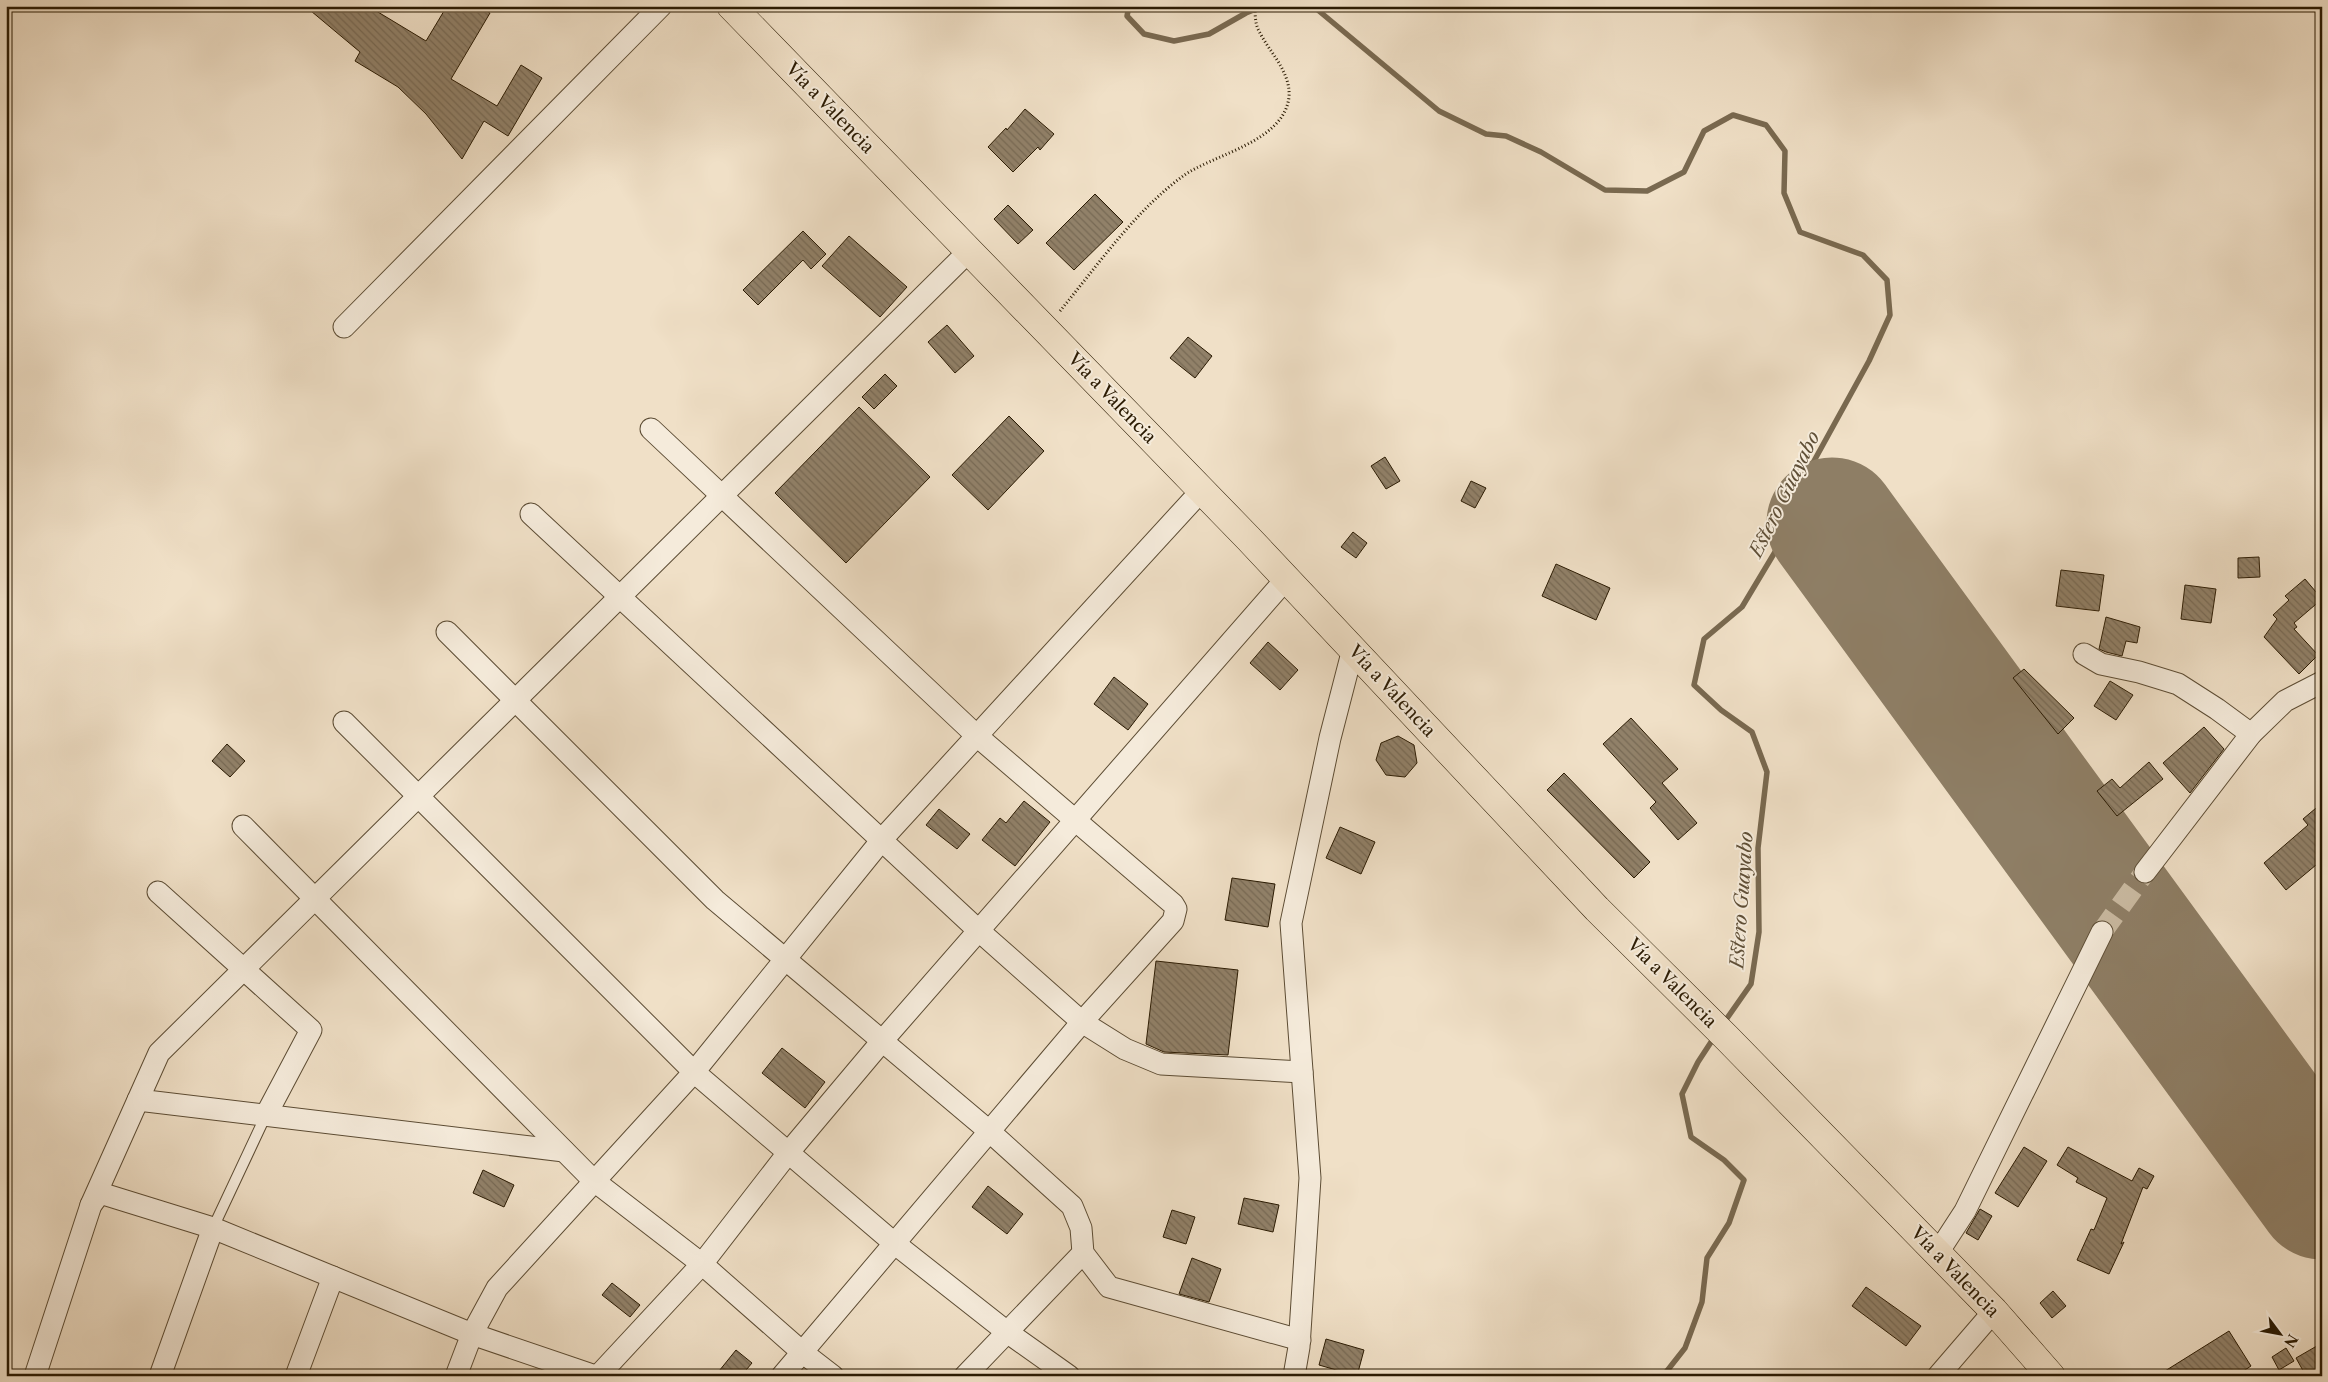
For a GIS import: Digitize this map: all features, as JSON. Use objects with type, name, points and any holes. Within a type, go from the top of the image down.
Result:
[{"type":"highway","name":"Vía a Valencia","points":[[731,6],[1202,490],[1597,909],[1721,1032],[1994,1311],[2052,1376]]},
{"type":"street","points":[[344,327],[661,6]]},
{"type":"street","points":[[35,1376],[91,1205],[159,1053],[969,251]]},
{"type":"street","points":[[651,429],[977,736],[1173,904],[1176,909],[1173,921],[1082,1022],[782,1376]]},
{"type":"street","points":[[456,1376],[472,1334],[498,1288],[593,1180],[694,1072],[882,840],[1202,490]]},
{"type":"street","points":[[531,514],[978,930],[1082,1022],[1125,1049],[1161,1064],[1302,1072]]},
{"type":"street","points":[[91,1205],[100,1193],[212,1228],[472,1334],[596,1376],[702,1264],[788,1152],[883,1040],[1286,578]]},
{"type":"street","points":[[448,632],[716,900],[989,1131],[1072,1206],[1081,1228],[1083,1253],[1109,1287],[1300,1340]]},
{"type":"street","points":[[1294,1376],[1300,1340],[1310,1178],[1291,923],[1330,738],[1352,649]]},
{"type":"street","points":[[2084,654],[2101,664],[2139,672],[2178,684],[2251,734]]},
{"type":"street","points":[[2145,872],[2251,734],[2285,701],[2322,682]]},
{"type":"street","points":[[344,722],[694,1072],[894,1243],[1007,1332],[1069,1376]]},
{"type":"street","points":[[243,826],[593,1180],[702,1264],[802,1352],[833,1376]]},
{"type":"street","points":[[158,892],[311,1030],[266,1115]]},
{"type":"street","points":[[1937,1254],[1965,1211],[2102,932]]},
{"type":"street","points":[[138,1100],[564,1151]]},
{"type":"street","points":[[160,1376],[212,1228]]},
{"type":"street","points":[[965,1376],[1083,1253]]},
{"type":"street","points":[[296,1376],[332,1277]]},
{"type":"street","points":[[1938,1376],[1994,1311]]},
{"type":"lane","points":[[212,1228],[266,1115]]},
{"type":"path","points":[[1045,329],[1122,236],[1152,204],[1184,175],[1251,142],[1277,123],[1287,108],[1289,96],[1288,80],[1257,27],[1254,6]]},
{"type":"building","points":[[305,6],[368,6],[426,41],[447,6],[478,6],[490,13],[451,79],[497,106],[521,65],[542,78],[508,136],[484,121],[462,159],[426,114],[398,87],[355,61],[360,52]]},
{"type":"building","points":[[1025,109],[1054,134],[1040,150],[1038,147],[1013,172],[988,147],[1006,128],[1007,130]]},
{"type":"building","points":[[1095,194],[1123,222],[1074,270],[1046,243]]},
{"type":"building","points":[[1008,205],[1033,230],[1018,244],[994,219]]},
{"type":"building","points":[[803,231],[826,254],[811,269],[803,260],[758,305],[743,290]]},
{"type":"building","points":[[849,236],[907,287],[880,317],[822,266]]},
{"type":"building","points":[[947,325],[974,356],[955,373],[928,342]]},
{"type":"building","points":[[1188,337],[1212,356],[1195,378],[1170,358]]},
{"type":"building","points":[[885,374],[897,386],[874,409],[862,397]]},
{"type":"building","points":[[859,407],[930,477],[846,563],[775,493]]},
{"type":"building","points":[[1009,416],[1044,451],[988,510],[952,475]]},
{"type":"building","points":[[1385,457],[1400,481],[1386,489],[1371,466]]},
{"type":"building","points":[[1471,481],[1486,488],[1475,508],[1461,501]]},
{"type":"building","points":[[1353,532],[1367,543],[1356,558],[1341,547]]},
{"type":"building","points":[[2259,557],[2260,577],[2238,578],[2238,558]]},
{"type":"building","points":[[1556,564],[1610,588],[1596,620],[1542,596]]},
{"type":"building","points":[[2061,570],[2104,575],[2099,611],[2056,606]]},
{"type":"building","points":[[2305,579],[2322,599],[2294,623],[2297,627],[2294,629],[2318,655],[2299,674],[2264,637],[2277,619],[2273,615],[2289,600],[2285,596]]},
{"type":"building","points":[[2185,585],[2216,589],[2211,623],[2181,619]]},
{"type":"building","points":[[2106,617],[2140,627],[2137,643],[2126,641],[2122,656],[2099,649]]},
{"type":"building","points":[[1268,642],[1298,670],[1280,690],[1250,663]]},
{"type":"building","points":[[2024,669],[2074,718],[2058,734],[2013,678]]},
{"type":"building","points":[[1114,677],[1148,704],[1128,730],[1094,704]]},
{"type":"building","points":[[2110,681],[2133,695],[2116,720],[2094,706]]},
{"type":"building","points":[[1631,718],[1678,769],[1662,783],[1697,823],[1678,840],[1650,808],[1656,802],[1603,744]]},
{"type":"building","points":[[2204,727],[2224,749],[2190,793],[2163,763]]},
{"type":"building","points":[[1398,736],[1414,745],[1417,763],[1405,777],[1386,775],[1376,760],[1381,743]]},
{"type":"building","points":[[227,744],[245,761],[230,777],[212,761]]},
{"type":"building","points":[[2149,762],[2163,779],[2117,816],[2097,791],[2112,779],[2120,788]]},
{"type":"building","points":[[1564,773],[1650,862],[1634,878],[1547,790]]},
{"type":"building","points":[[1024,801],[1050,822],[1015,866],[982,840],[1000,818],[1006,823]]},
{"type":"building","points":[[2322,803],[2322,860],[2286,890],[2264,863],[2308,825],[2303,819]]},
{"type":"building","points":[[939,809],[970,834],[957,849],[926,825]]},
{"type":"building","points":[[1340,827],[1375,842],[1361,874],[1326,858]]},
{"type":"building","points":[[1232,878],[1275,884],[1268,927],[1225,920]]},
{"type":"building","points":[[1156,961],[1238,970],[1228,1055],[1164,1052],[1146,1044]]},
{"type":"building","points":[[782,1048],[825,1082],[805,1108],[762,1073]]},
{"type":"building","points":[[2024,1147],[2047,1161],[2018,1207],[1995,1193]]},
{"type":"building","points":[[2068,1147],[2132,1181],[2139,1168],[2154,1176],[2147,1189],[2143,1187],[2121,1244],[2124,1242],[2109,1274],[2077,1260],[2091,1229],[2094,1230],[2107,1198],[2076,1182],[2078,1178],[2057,1165]]},
{"type":"building","points":[[483,1170],[514,1185],[504,1207],[473,1193]]},
{"type":"building","points":[[988,1186],[1023,1214],[1007,1234],[972,1207]]},
{"type":"building","points":[[1244,1198],[1279,1205],[1273,1232],[1238,1224]]},
{"type":"building","points":[[1980,1209],[1992,1216],[1978,1240],[1966,1233]]},
{"type":"building","points":[[1172,1210],[1195,1217],[1186,1244],[1163,1237]]},
{"type":"building","points":[[1192,1258],[1221,1269],[1209,1302],[1179,1294]]},
{"type":"building","points":[[612,1283],[640,1305],[630,1317],[602,1295]]},
{"type":"building","points":[[1866,1287],[1921,1326],[1906,1346],[1852,1306]]},
{"type":"building","points":[[2053,1291],[2066,1306],[2052,1318],[2040,1303]]},
{"type":"building","points":[[2229,1331],[2251,1366],[2236,1376],[2157,1376]]},
{"type":"building","points":[[1326,1339],[1364,1350],[1357,1376],[1319,1365]]},
{"type":"building","points":[[2322,1343],[2322,1371],[2313,1376],[2306,1376],[2296,1358]]},
{"type":"building","points":[[2286,1348],[2294,1361],[2279,1370],[2272,1357]]},
{"type":"building","points":[[736,1350],[752,1363],[741,1376],[715,1376]]},
{"type":"waterway","name":"Estero Guayabo","points":[[1129,6],[1127,16],[1144,34],[1174,41],[1209,34],[1246,13],[1263,6]]},
{"type":"waterway","name":"Estero Guayabo","points":[[1313,6],[1439,111],[1486,134],[1506,136],[1541,152],[1605,190],[1647,191],[1684,172],[1704,131],[1733,115],[1766,125],[1785,151],[1784,193],[1800,232],[1863,255],[1887,280],[1890,315],[1869,361],[1803,481],[1778,547],[1742,607],[1704,639],[1694,685],[1721,710],[1752,732],[1767,772],[1758,848],[1759,932],[1751,984],[1723,1024]]},
{"type":"waterway","name":"Estero Guayabo","points":[[1663,1376],[1685,1348],[1702,1302],[1707,1258],[1729,1223],[1744,1180],[1724,1160],[1691,1137],[1682,1094],[1698,1062],[1715,1036]]},
{"type":"runway","points":[[1832,523],[2322,1194]]},
{"type":"tunnel","points":[[2102,932],[2145,872]]}]
